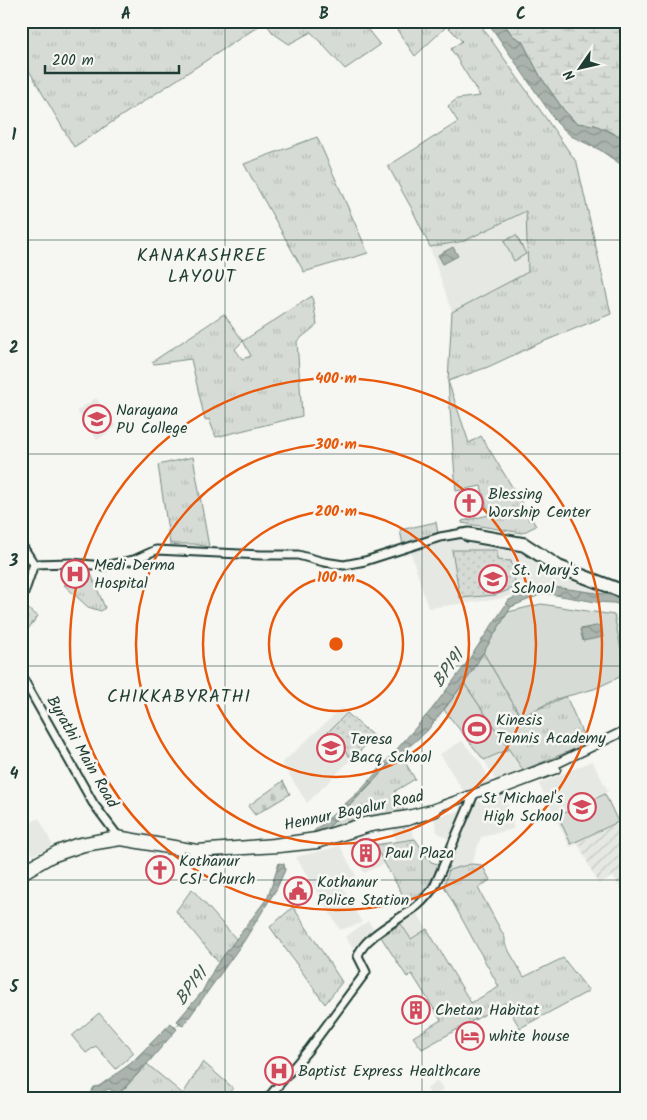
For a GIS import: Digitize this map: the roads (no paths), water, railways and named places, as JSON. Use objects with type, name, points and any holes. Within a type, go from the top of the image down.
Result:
[{"type":"main road","points":[[34,564],[72,563],[103,566],[134,560],[156,550],[298,555],[344,565],[365,561],[440,537],[469,532],[525,542],[560,565],[626,590]]},
{"type":"main road","points":[[462,533],[466,537],[523,547],[558,569],[626,595]]},
{"type":"main road","points":[[21,544],[34,564]]},
{"type":"main road","points":[[21,602],[34,564]]},
{"type":"main road","name":"Byrathi Main Road","points":[[21,675],[93,803],[119,838]]},
{"type":"main road","name":"Hennur Bagalur Road","points":[[21,870],[57,850],[76,843],[119,838],[197,849],[325,842],[372,827],[416,819],[560,762],[626,730]]},
{"type":"main road","name":"Hennur Bagalur Road","points":[[473,797],[558,768],[626,736]]},
{"type":"main road","points":[[266,1099],[309,1048],[366,972],[358,956],[361,948],[417,906],[435,886],[473,797]]},
{"type":"main road","name":"Hennur Bagalur Road","points":[[21,876],[64,853],[119,838],[204,854],[305,842]]},
{"type":"water","points":[[487,21],[502,21],[513,36],[522,41],[540,76],[563,109],[576,123],[595,125],[626,139],[626,168],[600,150],[571,136],[557,123]]},
{"type":"water","points":[[453,247],[458,256],[443,264],[438,255]]},
{"type":"water","points":[[547,586],[611,595],[626,601],[626,607],[614,603],[596,602],[544,593],[511,607],[468,678],[427,731],[389,764],[326,830],[313,832],[362,789],[432,709],[463,668],[509,600],[533,589]]},
{"type":"water","points":[[601,625],[603,637],[583,641],[580,629]]},
{"type":"water","points":[[279,863],[284,864],[285,870],[277,888],[244,941],[183,1026],[177,1021],[202,992],[215,967],[268,897]]},
{"type":"water","points":[[171,1023],[177,1029],[119,1093],[108,1089],[96,1099],[87,1099],[94,1087],[99,1086],[130,1064]]},
{"type":"waterway","name":"BP191","points":[[174,1028],[181,1022]]},
{"type":"place","name":"Narayana PU College","points":[[97,419]]},
{"type":"place","name":"Blessing Worship Center","points":[[469,503]]},
{"type":"place","name":"Medi Derma Hospital","points":[[75,574]]},
{"type":"place","name":"St. Mary's School","points":[[493,579]]},
{"type":"place","name":"Kinesis Tennis Academy","points":[[477,729]]},
{"type":"place","name":"Teresa Bacq School","points":[[331,748]]},
{"type":"place","name":"St Michael's High School","points":[[582,807]]},
{"type":"place","name":"Paul Plaza","points":[[366,853]]},
{"type":"place","name":"Kothanur CSI Church","points":[[160,870]]},
{"type":"place","name":"Kothanur Police Station","points":[[298,891]]},
{"type":"place","name":"Chetan Habitat","points":[[416,1010]]},
{"type":"place","name":"white house","points":[[470,1036]]},
{"type":"place","name":"Baptist Express Healthcare","points":[[279,1071]]},
{"type":"district","name":"KANAKASHREE LAYOUT","points":[[202,266]]},
{"type":"district","name":"CHIKKABYRATHI","points":[[179,697]]}]
